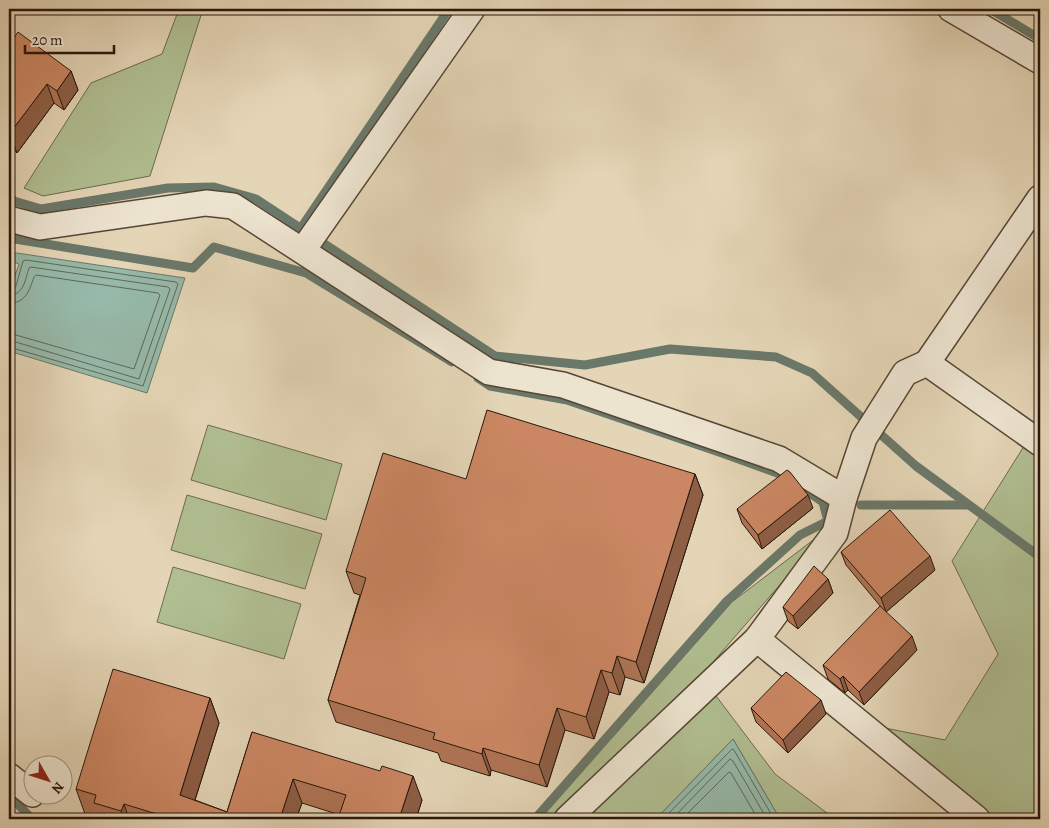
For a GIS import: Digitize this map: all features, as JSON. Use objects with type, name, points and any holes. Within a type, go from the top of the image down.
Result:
[{"type":"street","points":[[303,250],[472,9]]},
{"type":"street","points":[[951,9],[1040,61]]},
{"type":"street","points":[[567,819],[757,639],[835,533],[844,498],[864,438],[905,373],[927,363],[1040,198]]},
{"type":"street","points":[[9,219],[40,227],[206,203],[233,206],[488,372],[563,385],[779,459],[844,498]]},
{"type":"street","points":[[927,363],[1040,442]]},
{"type":"street","points":[[757,639],[977,819]]},
{"type":"street","points":[[9,776],[22,786]]},
{"type":"shaded area","points":[[179,9],[203,9],[150,176],[43,196],[24,188],[91,83],[162,54]]},
{"type":"shaded area","points":[[208,425],[342,464],[326,520],[191,480]]},
{"type":"shaded area","points":[[1026,443],[1040,452],[1040,819],[965,819],[875,726],[945,740],[998,654],[952,561]]},
{"type":"shaded area","points":[[187,495],[322,534],[305,589],[171,550]]},
{"type":"shaded area","points":[[829,528],[701,676],[775,774],[835,819],[780,819],[733,739],[656,819],[540,819],[732,602]]},
{"type":"shaded area","points":[[173,567],[301,604],[284,659],[157,622]]},
{"type":"water","points":[[10,252],[185,278],[147,393],[9,351],[9,284],[12,284],[19,264],[9,260]]},
{"type":"water","points":[[733,739],[780,819],[656,819]]},
{"type":"building","points":[[18,32],[71,71],[57,91],[47,84],[10,133],[9,45]]},
{"type":"building","points":[[487,410],[695,474],[636,662],[617,656],[612,673],[601,670],[586,717],[557,708],[539,765],[483,748],[482,754],[433,739],[435,733],[328,700],[366,578],[346,571],[383,453],[466,479]]},
{"type":"building","points":[[787,470],[808,495],[758,535],[737,509]]},
{"type":"building","points":[[890,510],[930,556],[881,598],[841,552]]},
{"type":"building","points":[[814,566],[828,579],[793,616],[783,607]]},
{"type":"building","points":[[880,606],[912,636],[859,692],[843,676],[840,679],[823,665]]},
{"type":"building","points":[[113,669],[210,698],[180,795],[227,812],[252,732],[380,771],[382,766],[413,776],[399,819],[338,819],[346,795],[293,779],[280,819],[173,819],[124,804],[121,811],[94,803],[96,795],[76,789]]},
{"type":"building","points":[[786,672],[821,700],[783,740],[751,708]]},
{"type":"building","points":[[11,810],[21,819],[9,819]]},
{"type":"waterway","points":[[301,228],[449,9]]},
{"type":"waterway","points":[[990,9],[1040,39]]},
{"type":"waterway","points":[[9,196],[14,201],[41,209],[168,188],[214,187],[256,199],[495,356],[585,365],[670,349],[776,357],[812,373],[916,466],[1040,557]]},
{"type":"waterway","points":[[15,239],[193,268],[214,247],[306,273],[452,362]]},
{"type":"waterway","points":[[478,378],[490,386],[567,400],[783,475],[823,502],[828,521],[800,535],[727,601],[535,819]]},
{"type":"waterway","points":[[861,505],[968,505]]},
{"type":"waterway","points":[[9,795],[32,819]]}]
